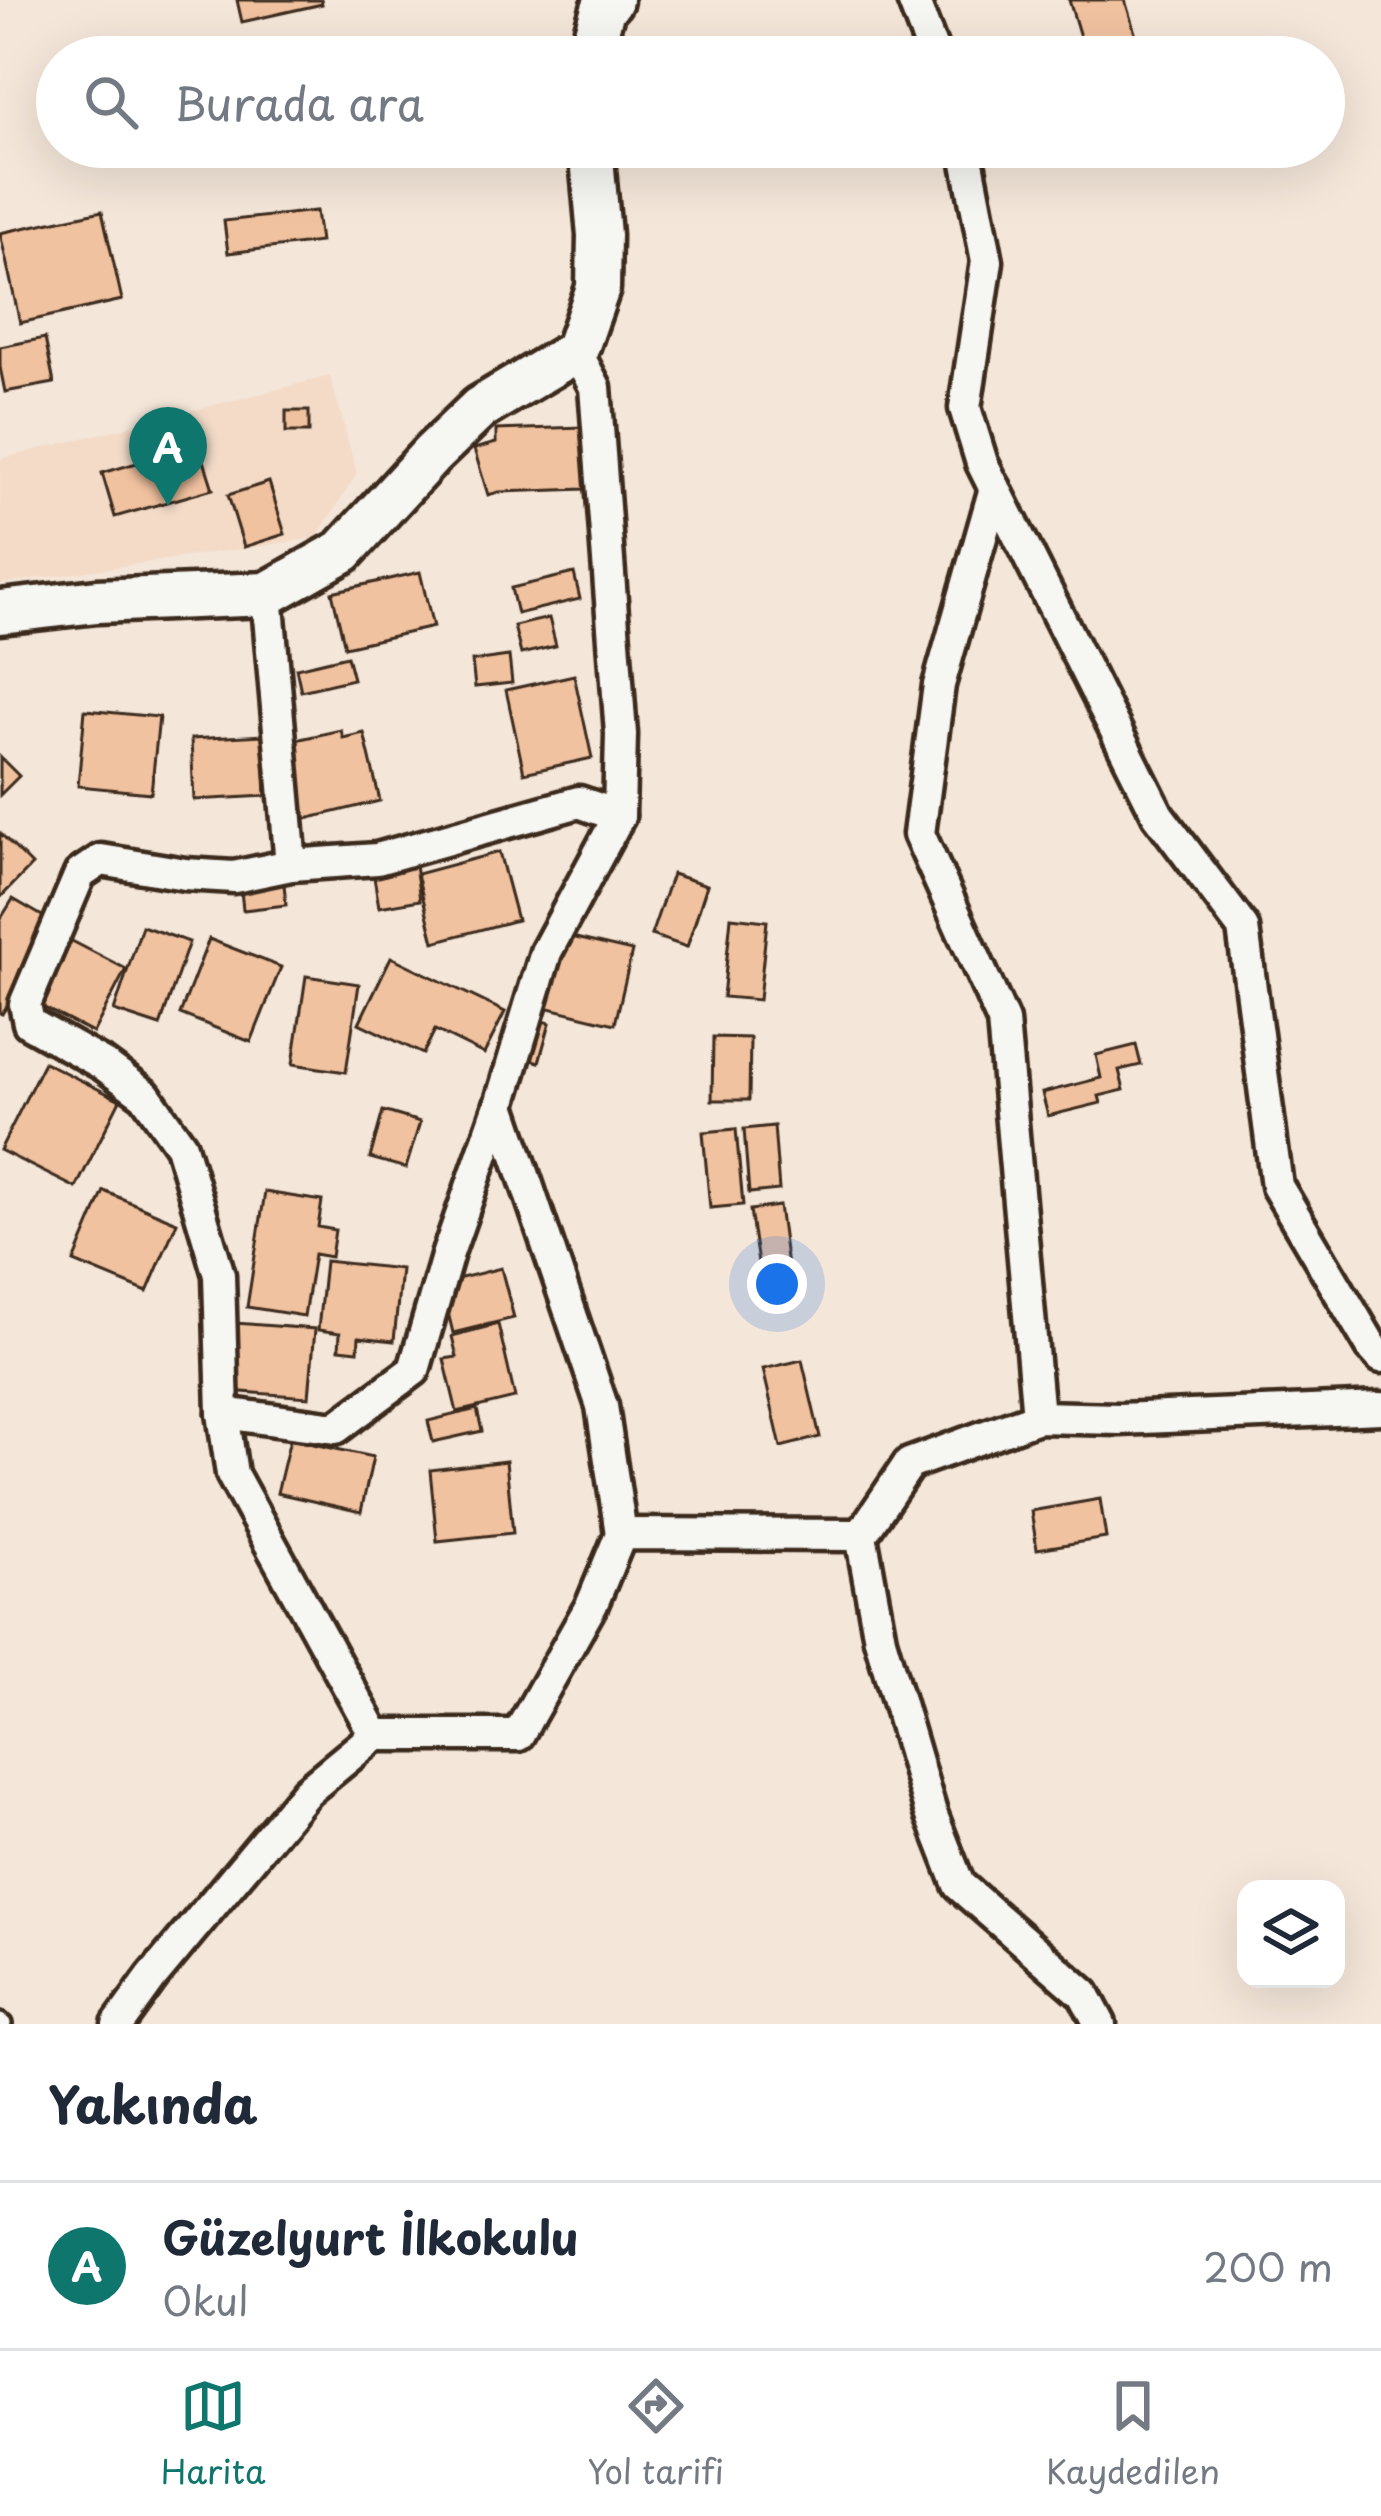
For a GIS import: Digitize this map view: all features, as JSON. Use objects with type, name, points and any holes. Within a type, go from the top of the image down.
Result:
[{"type":"street","points":[[595,36],[603,9],[611,0]]},
{"type":"street","points":[[913,0],[927,36]]},
{"type":"street","points":[[0,612],[97,601],[267,594],[344,551],[480,408],[576,351],[598,288],[593,168]]},
{"type":"street","points":[[969,168],[986,261],[965,408],[982,463],[1158,815],[1243,928],[1277,1186],[1381,1357]]},
{"type":"street","points":[[223,1413],[336,1428],[414,1370],[546,952],[619,816],[621,734],[596,387],[576,351]]},
{"type":"street","points":[[994,488],[939,685],[919,835],[1003,1021],[1038,1417]]},
{"type":"street","points":[[267,594],[291,865]]},
{"type":"street","points":[[375,1735],[232,1474],[223,1413],[219,1275],[182,1147],[145,1095],[104,1065],[29,1023],[26,1004],[80,874],[101,860],[234,877],[291,865],[377,859],[579,802],[619,816]]},
{"type":"street","points":[[118,2024],[307,1791],[375,1735],[518,1736],[592,1604],[621,1534],[602,1406],[500,1105]]},
{"type":"street","points":[[1100,2024],[1084,1994],[959,1885],[931,1813],[880,1639],[861,1535],[909,1464],[1038,1417],[1119,1419],[1381,1408]]},
{"type":"street","points":[[621,1534],[861,1535]]},
{"type":"shaded area","points":[[330,376],[357,474],[316,538],[0,584],[0,459]]},
{"type":"building","points":[[237,0],[321,0],[322,4],[242,22]]},
{"type":"building","points":[[1069,0],[1125,0],[1136,36],[1080,36]]},
{"type":"building","points":[[102,211],[122,300],[20,323],[0,233]]},
{"type":"building","points":[[316,211],[320,242],[228,253],[224,221]]},
{"type":"building","points":[[45,338],[54,383],[5,392],[0,347]]},
{"type":"building","points":[[286,411],[309,411],[309,432],[286,432]]},
{"type":"building","points":[[583,427],[585,489],[488,495],[474,449],[496,443],[496,430]]},
{"type":"building","points":[[199,445],[213,489],[115,517],[102,473]]},
{"type":"building","points":[[269,482],[285,534],[244,547],[228,495]]},
{"type":"building","points":[[420,572],[433,627],[345,647],[332,592]]},
{"type":"building","points":[[574,573],[580,599],[517,614],[511,588]]},
{"type":"building","points":[[549,618],[556,646],[521,654],[514,626]]},
{"type":"building","points":[[347,656],[353,679],[301,691],[296,668]]},
{"type":"building","points":[[509,656],[512,683],[475,687],[472,661]]},
{"type":"building","points":[[574,675],[592,758],[524,773],[506,690]]},
{"type":"building","points":[[85,710],[159,717],[151,793],[78,786]]},
{"type":"building","points":[[341,730],[343,738],[364,733],[380,801],[306,819],[287,742]]},
{"type":"building","points":[[263,735],[266,796],[194,800],[191,739]]},
{"type":"building","points":[[0,757],[19,776],[0,795]]},
{"type":"building","points":[[0,833],[32,865],[0,898]]},
{"type":"building","points":[[499,852],[517,920],[434,942],[417,874]]},
{"type":"building","points":[[415,865],[420,900],[379,907],[373,871]]},
{"type":"building","points":[[672,874],[707,885],[687,947],[651,935]]},
{"type":"building","points":[[284,884],[286,905],[243,910],[241,890]]},
{"type":"building","points":[[13,899],[56,924],[2,1014],[0,920]]},
{"type":"building","points":[[731,917],[767,921],[759,1000],[723,997]]},
{"type":"building","points":[[142,926],[189,942],[160,1026],[114,1011]]},
{"type":"building","points":[[563,935],[632,951],[615,1024],[545,1007]]},
{"type":"building","points":[[209,939],[281,967],[251,1042],[180,1014]]},
{"type":"building","points":[[70,940],[126,969],[93,1033],[37,1004]]},
{"type":"building","points":[[391,957],[505,1012],[484,1054],[435,1030],[423,1054],[359,1023]]},
{"type":"building","points":[[306,976],[359,984],[346,1072],[293,1064]]},
{"type":"building","points":[[530,1017],[550,1023],[539,1062],[519,1056]]},
{"type":"building","points":[[713,1037],[750,1038],[749,1100],[712,1100]]},
{"type":"building","points":[[1136,1045],[1141,1065],[1119,1070],[1124,1090],[1099,1096],[1101,1103],[1048,1116],[1042,1093],[1101,1078],[1096,1055]]},
{"type":"building","points":[[44,1062],[120,1100],[76,1188],[0,1150]]},
{"type":"building","points":[[383,1111],[420,1122],[406,1168],[370,1158]]},
{"type":"building","points":[[774,1126],[779,1190],[749,1193],[744,1129]]},
{"type":"building","points":[[736,1129],[743,1205],[710,1208],[703,1132]]},
{"type":"building","points":[[104,1191],[177,1222],[147,1292],[74,1262]]},
{"type":"building","points":[[265,1192],[322,1201],[318,1227],[335,1230],[331,1257],[314,1254],[304,1316],[247,1307]]},
{"type":"building","points":[[779,1206],[787,1266],[759,1270],[750,1210]]},
{"type":"building","points":[[325,1261],[401,1269],[394,1341],[359,1337],[358,1351],[339,1349],[340,1333],[318,1330]]},
{"type":"building","points":[[501,1268],[514,1318],[453,1333],[441,1283]]},
{"type":"building","points":[[235,1323],[315,1329],[309,1397],[229,1391]]},
{"type":"building","points":[[498,1324],[515,1398],[457,1412],[444,1359],[457,1357],[452,1336]]},
{"type":"building","points":[[802,1360],[820,1437],[781,1447],[763,1369]]},
{"type":"building","points":[[477,1409],[482,1431],[433,1442],[428,1421]]},
{"type":"building","points":[[290,1439],[373,1457],[361,1512],[277,1493]]},
{"type":"building","points":[[506,1461],[513,1533],[437,1541],[430,1470]]},
{"type":"building","points":[[1100,1499],[1106,1538],[1037,1549],[1031,1511]]},
{"type":"place","name":"Güzelyurt İlkokulu","points":[[168,506]]}]
